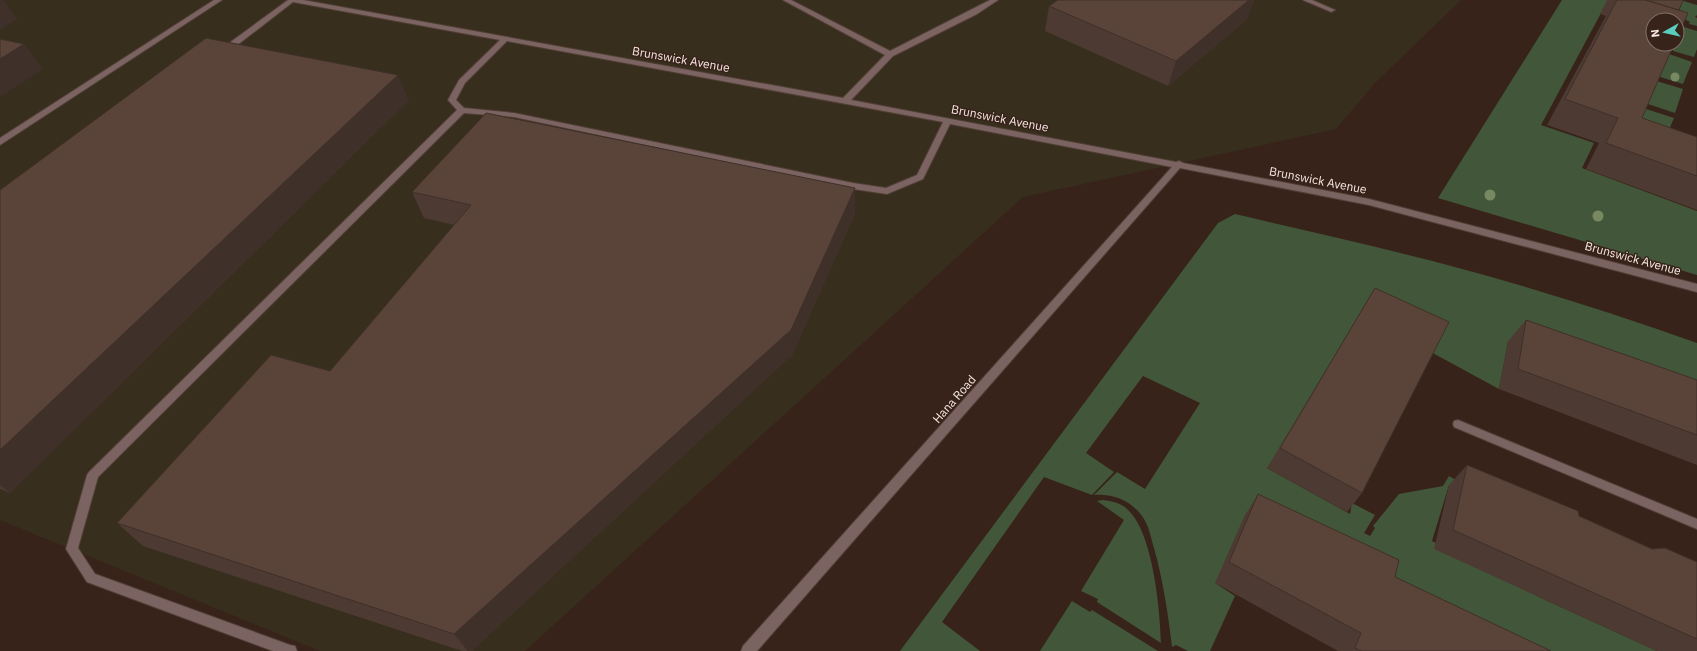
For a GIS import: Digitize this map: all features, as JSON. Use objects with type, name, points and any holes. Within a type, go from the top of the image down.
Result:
[{"type":"street","points":[[0,142],[219,0]]},
{"type":"street","points":[[216,57],[292,0]]},
{"type":"street","name":"Brunswick Avenue","points":[[292,0],[948,120],[1369,202],[1697,288]]},
{"type":"street","points":[[786,0],[890,54]]},
{"type":"street","points":[[845,101],[890,54],[995,0]]},
{"type":"street","points":[[1306,0],[1331,10]]},
{"type":"street","points":[[505,39],[462,82],[452,100],[462,110],[514,115],[853,186],[887,191],[920,177],[948,120]]},
{"type":"street","points":[[290,651],[91,578],[72,549],[93,476],[462,110]]},
{"type":"street","name":"Hana Road","points":[[748,651],[1178,164]]},
{"type":"street","points":[[1458,424],[1697,524]]},
{"type":"shaded area","points":[[0,0],[1461,0],[1375,83],[1336,129],[1023,197],[525,651],[320,651],[0,520]]},
{"type":"green space","points":[[1562,0],[1608,0],[1541,125],[1594,143],[1582,168],[1697,211],[1697,275],[1438,198]]},
{"type":"green space","points":[[1680,0],[1697,5],[1697,15],[1695,17],[1697,18],[1697,26],[1689,24],[1690,22],[1685,20],[1685,12],[1681,12],[1678,5]]},
{"type":"green space","points":[[1685,27],[1697,31],[1697,49],[1694,57],[1676,52],[1685,52]]},
{"type":"green space","points":[[1669,54],[1692,62],[1683,84],[1657,76]]},
{"type":"green space","points":[[1653,80],[1683,89],[1675,113],[1645,103]]},
{"type":"green space","points":[[1643,108],[1674,118],[1665,139],[1630,119]]},
{"type":"green space","points":[[1235,214],[1478,273],[1582,304],[1697,343],[1697,409],[1508,341],[1499,389],[1429,351],[1267,468],[1350,514],[1352,503],[1375,515],[1364,533],[1370,536],[1375,528],[1373,526],[1399,494],[1443,486],[1449,476],[1464,485],[1449,485],[1432,541],[1539,597],[1657,651],[1483,651],[1215,583],[1235,596],[1210,651],[1188,651],[1176,645],[1172,647],[1160,572],[1146,522],[1134,507],[1128,503],[1108,495],[1094,495],[1117,472],[1145,489],[1200,403],[1143,376],[1086,453],[1114,472],[1092,495],[1044,477],[942,622],[980,651],[900,651],[1218,223]]},
{"type":"green space","points":[[1103,500],[1116,503],[1126,508],[1137,521],[1144,536],[1154,572],[1161,643],[1097,602],[1098,599],[1081,591],[1124,520],[1097,501]]},
{"type":"green space","points":[[1072,601],[1090,612],[1092,610],[1158,651],[1040,651]]},
{"type":"building","points":[[1058,0],[1249,0],[1176,61],[1049,6]]},
{"type":"building","points":[[1617,0],[1646,0],[1685,12],[1645,12],[1645,52],[1671,52],[1642,118],[1697,137],[1697,176],[1606,143],[1618,118],[1565,99]]},
{"type":"building","points":[[1646,0],[1683,0],[1679,10]]},
{"type":"building","points":[[1685,12],[1688,13],[1685,20]]},
{"type":"building","points":[[206,38],[398,75],[0,450],[0,190]]},
{"type":"building","points":[[0,39],[24,44],[0,59]]},
{"type":"building","points":[[486,113],[855,188],[791,330],[454,634],[117,523],[271,355],[330,371],[471,205],[412,192]]},
{"type":"building","points":[[1375,288],[1449,322],[1362,493],[1280,448]]},
{"type":"building","points":[[1526,320],[1697,380],[1697,435],[1518,369]]},
{"type":"building","points":[[1467,465],[1578,511],[1579,516],[1652,549],[1665,548],[1697,562],[1697,639],[1453,530]]},
{"type":"building","points":[[1258,494],[1399,560],[1395,577],[1551,651],[1362,651],[1355,648],[1361,633],[1229,562]]}]
